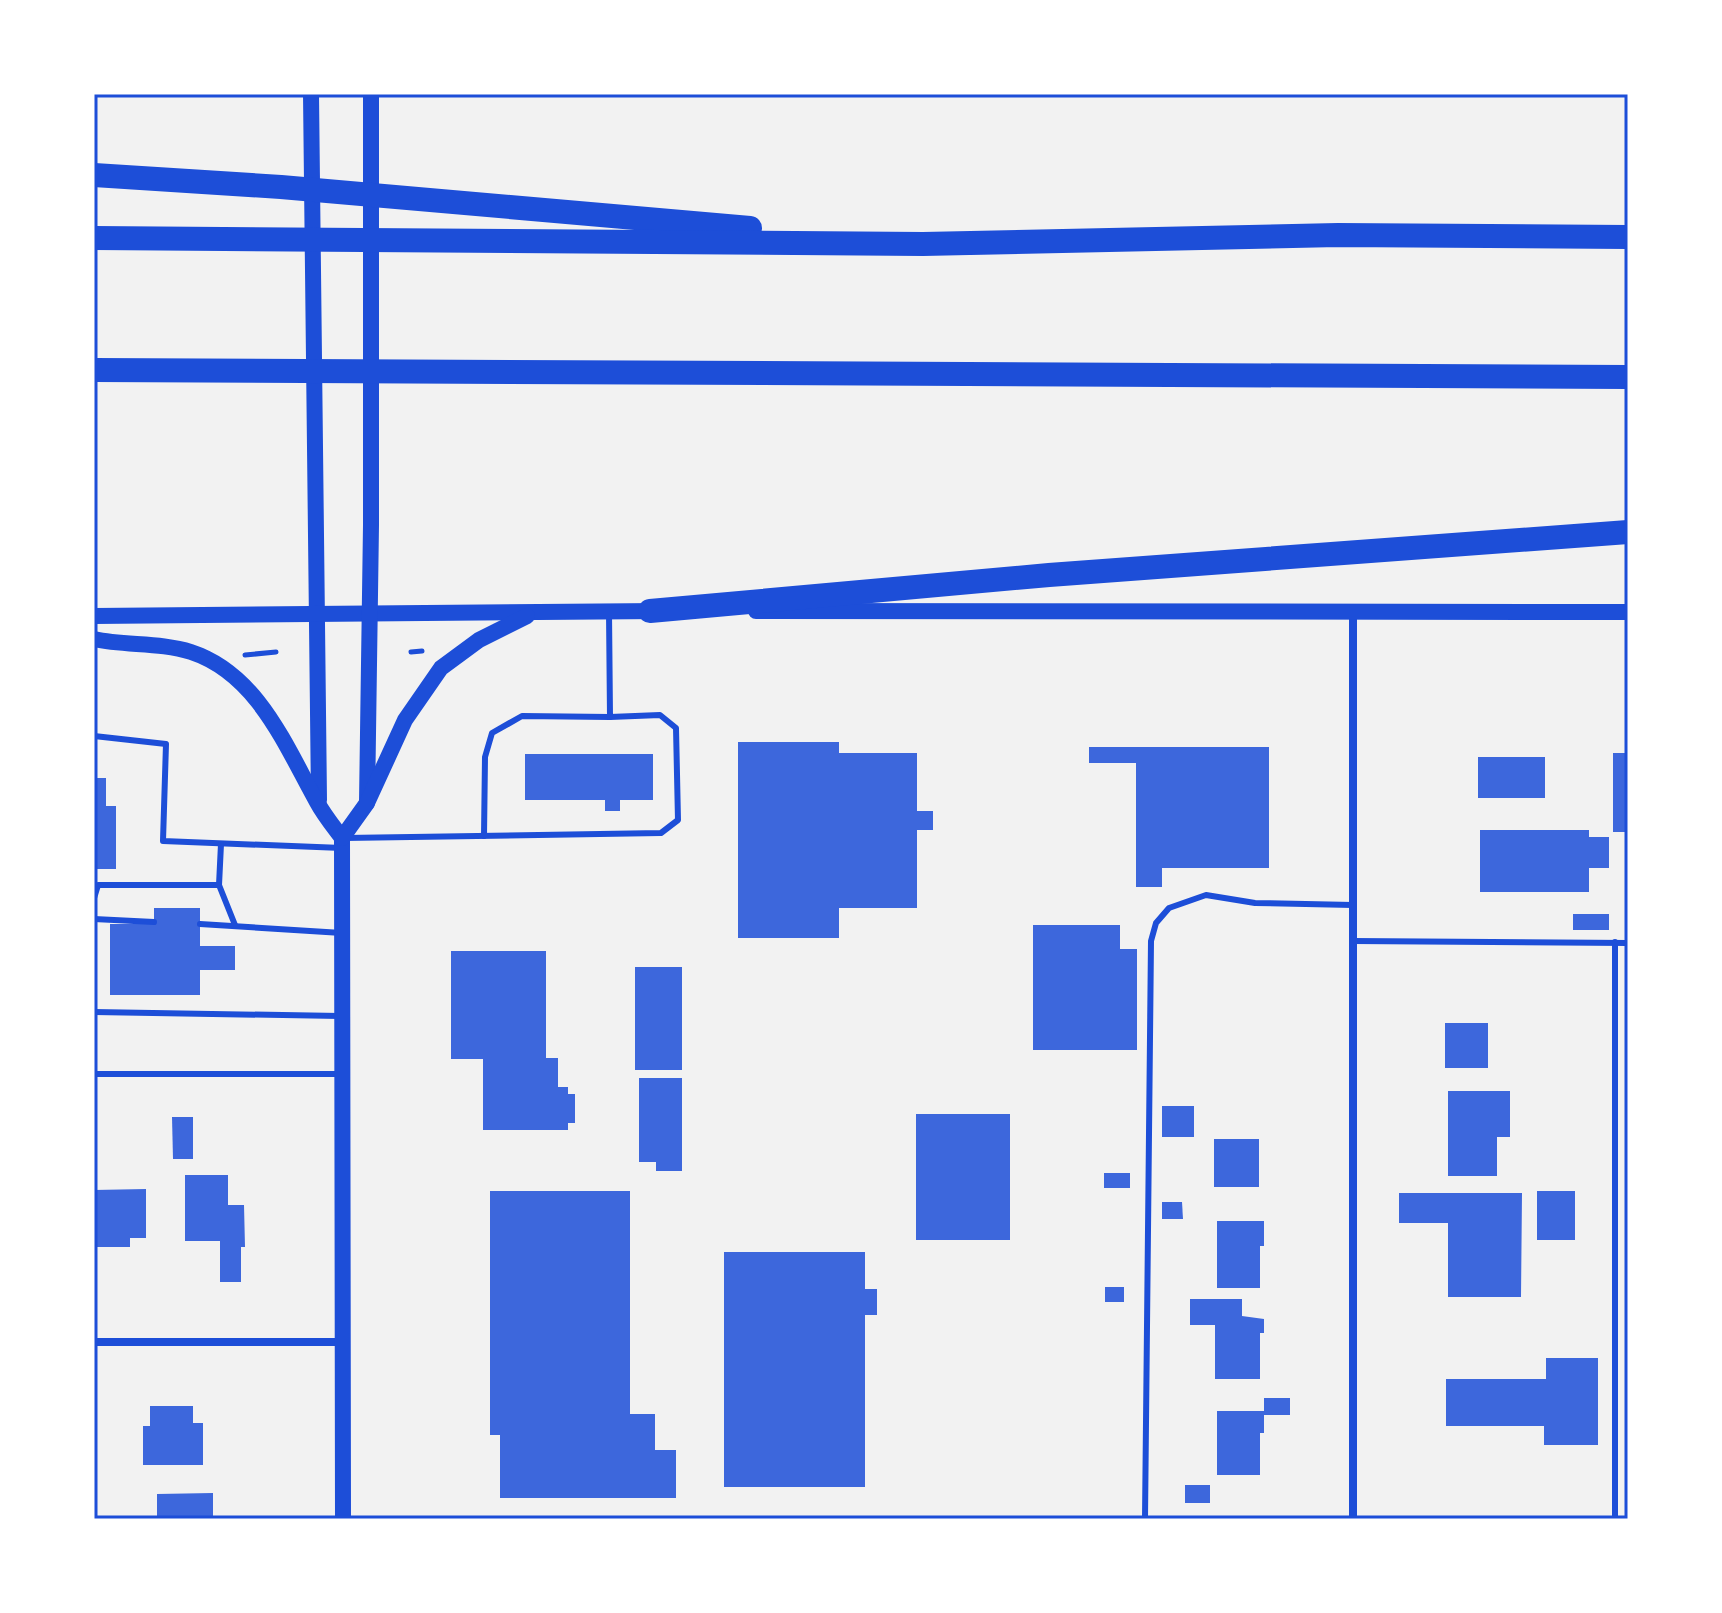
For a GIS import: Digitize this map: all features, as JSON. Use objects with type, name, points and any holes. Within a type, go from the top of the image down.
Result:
[{"type":"highway","points":[[94,175],[281,187],[923,244]]},
{"type":"highway","points":[[94,238],[923,244],[1338,235],[1628,237]]},
{"type":"highway","points":[[94,370],[1628,377]]},
{"type":"highway","points":[[650,611],[1049,575],[1628,532]]},
{"type":"main road","points":[[311,94],[319,805]]},
{"type":"main road","points":[[367,803],[371,525],[371,94]]},
{"type":"main road","points":[[94,616],[650,611],[1628,612]]},
{"type":"main road","points":[[342,843],[367,803],[405,720],[441,668],[479,640],[536,612]]},
{"type":"main road","points":[[94,639],[119,645],[190,652],[227,673],[253,694],[273,721],[342,843],[343,1519]]},
{"type":"street","points":[[1353,614],[1353,1519]]},
{"type":"street","points":[[94,1342],[343,1342]]},
{"type":"lane","points":[[609,612],[610,717]]},
{"type":"lane","points":[[94,736],[166,744],[163,841],[342,843],[484,836],[661,833],[678,820],[676,728],[660,715],[522,716],[492,733],[485,757],[484,836]]},
{"type":"lane","points":[[221,844],[219,885],[235,925]]},
{"type":"lane","points":[[94,898],[98,885],[219,885]]},
{"type":"lane","points":[[1145,1519],[1149,1048],[1151,941],[1156,923],[1169,908],[1206,895],[1255,903],[1353,905]]},
{"type":"lane","points":[[94,919],[154,922]]},
{"type":"lane","points":[[200,924],[342,933]]},
{"type":"lane","points":[[1353,941],[1628,943]]},
{"type":"lane","points":[[1615,942],[1615,1519]]},
{"type":"lane","points":[[94,1012],[340,1016]]},
{"type":"lane","points":[[94,1074],[342,1074]]},
{"type":"path","points":[[263,652],[265,639]]},
{"type":"path","points":[[411,652],[423,650]]},
{"type":"path","points":[[241,656],[276,652]]},
{"type":"building","points":[[738,742],[839,742],[839,753],[917,753],[917,811],[933,811],[933,830],[917,830],[917,908],[839,908],[839,938],[738,938]]},
{"type":"building","points":[[1089,747],[1269,747],[1269,868],[1162,868],[1162,887],[1136,887],[1136,763],[1089,763]]},
{"type":"building","points":[[1613,753],[1628,753],[1628,832],[1613,832]]},
{"type":"building","points":[[525,754],[653,754],[653,800],[620,800],[620,811],[605,811],[605,800],[525,800]]},
{"type":"building","points":[[1478,757],[1545,757],[1545,798],[1478,798]]},
{"type":"building","points":[[94,778],[106,778],[106,806],[116,806],[116,869],[94,869]]},
{"type":"building","points":[[1480,830],[1589,830],[1589,837],[1609,837],[1609,868],[1589,868],[1589,892],[1480,892]]},
{"type":"building","points":[[154,908],[200,908],[200,946],[235,946],[235,970],[200,970],[200,995],[110,995],[110,924],[154,924]]},
{"type":"building","points":[[1573,914],[1609,914],[1609,930],[1573,930]]},
{"type":"building","points":[[1033,925],[1120,925],[1120,949],[1137,949],[1137,1050],[1033,1050]]},
{"type":"building","points":[[451,951],[546,951],[546,1058],[558,1058],[558,1087],[568,1087],[568,1094],[575,1094],[575,1123],[568,1123],[568,1130],[483,1130],[483,1059],[451,1059]]},
{"type":"building","points":[[635,967],[682,967],[682,1070],[635,1070]]},
{"type":"building","points":[[1445,1023],[1488,1023],[1488,1068],[1445,1068]]},
{"type":"building","points":[[639,1078],[682,1078],[682,1171],[656,1171],[656,1162],[639,1162]]},
{"type":"building","points":[[1448,1091],[1510,1091],[1510,1137],[1497,1137],[1497,1176],[1448,1176]]},
{"type":"building","points":[[1162,1106],[1194,1106],[1194,1137],[1162,1137]]},
{"type":"building","points":[[916,1114],[1010,1114],[1010,1240],[916,1240]]},
{"type":"building","points":[[172,1117],[193,1117],[193,1159],[173,1159]]},
{"type":"building","points":[[1214,1139],[1259,1139],[1259,1187],[1214,1187]]},
{"type":"building","points":[[1104,1173],[1130,1173],[1130,1188],[1104,1188]]},
{"type":"building","points":[[185,1175],[228,1175],[228,1205],[244,1205],[245,1247],[241,1247],[241,1282],[220,1282],[220,1241],[185,1241]]},
{"type":"building","points":[[146,1189],[146,1238],[130,1238],[130,1247],[94,1247],[94,1190]]},
{"type":"building","points":[[490,1191],[630,1191],[630,1414],[655,1414],[655,1450],[676,1450],[676,1498],[500,1498],[500,1435],[490,1435]]},
{"type":"building","points":[[1537,1191],[1575,1191],[1575,1240],[1537,1240]]},
{"type":"building","points":[[1399,1193],[1522,1193],[1521,1297],[1448,1297],[1448,1223],[1399,1223]]},
{"type":"building","points":[[1162,1202],[1182,1202],[1183,1219],[1162,1219]]},
{"type":"building","points":[[1217,1221],[1264,1221],[1264,1246],[1260,1246],[1260,1288],[1217,1288]]},
{"type":"building","points":[[724,1252],[865,1252],[865,1289],[877,1289],[877,1315],[865,1315],[865,1487],[724,1487]]},
{"type":"building","points":[[1105,1287],[1124,1287],[1124,1302],[1105,1302]]},
{"type":"building","points":[[1190,1299],[1242,1299],[1242,1316],[1264,1319],[1264,1333],[1260,1333],[1260,1379],[1215,1379],[1215,1325],[1190,1325]]},
{"type":"building","points":[[1546,1358],[1598,1358],[1598,1445],[1544,1445],[1544,1426],[1446,1426],[1446,1379],[1546,1379]]},
{"type":"building","points":[[1264,1398],[1290,1398],[1290,1415],[1264,1415],[1264,1433],[1260,1433],[1260,1475],[1217,1475],[1217,1411],[1264,1411]]},
{"type":"building","points":[[150,1406],[193,1406],[193,1423],[203,1423],[203,1465],[143,1465],[143,1426],[150,1426]]},
{"type":"building","points":[[1185,1485],[1210,1485],[1210,1503],[1185,1503]]},
{"type":"building","points":[[213,1493],[213,1519],[157,1519],[157,1494]]}]
